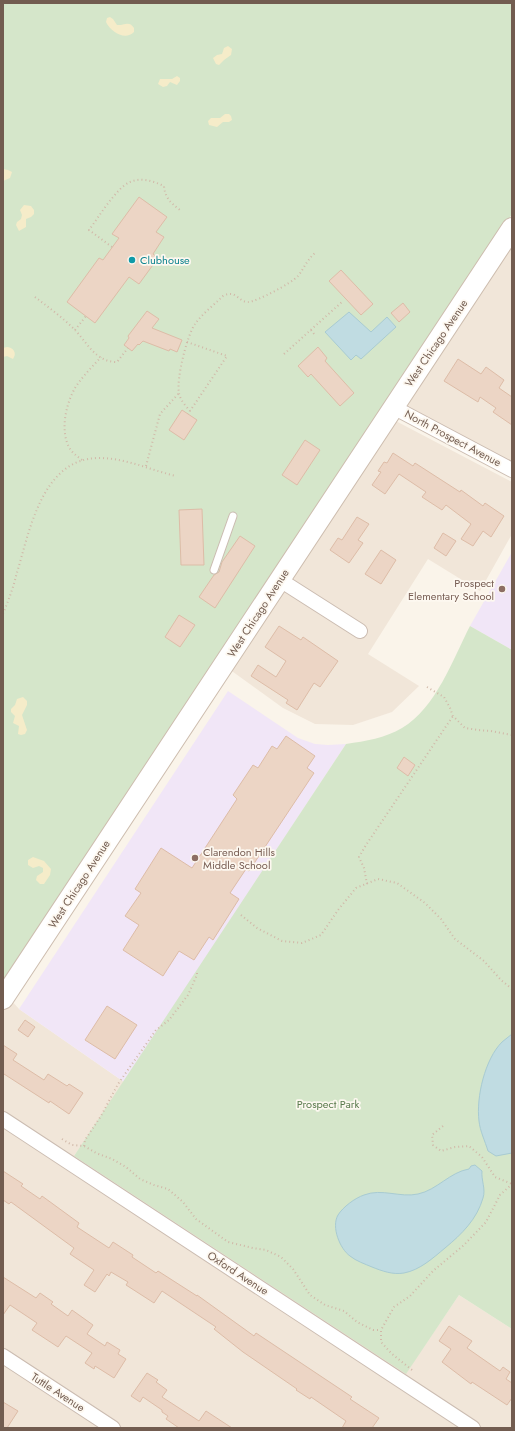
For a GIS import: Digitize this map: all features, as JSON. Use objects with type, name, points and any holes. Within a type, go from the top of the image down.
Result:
[{"type":"main road","name":"West Chicago Avenue","points":[[3,999],[512,228]]},
{"type":"street","name":"North Prospect Avenue","points":[[393,407],[512,470]]},
{"type":"street","points":[[280,580],[360,631]]},
{"type":"street","name":"Oxford Avenue","points":[[3,1119],[473,1428]]},
{"type":"street","name":"Tuttle Avenue","points":[[3,1356],[113,1428]]},
{"type":"lane","points":[[214,570],[233,516]]},
{"type":"path","points":[[112,247],[89,230],[116,194],[129,182],[145,180],[164,186],[164,193],[167,198],[180,210]]},
{"type":"path","points":[[190,411],[179,393],[180,375],[187,342],[194,324],[223,296],[232,294],[244,302],[249,302],[258,299],[294,280],[308,259],[316,252]]},
{"type":"path","points":[[35,298],[75,330],[86,344],[101,357],[112,362],[117,362],[128,348]]},
{"type":"path","points":[[284,354],[343,301]]},
{"type":"path","points":[[75,330],[86,316]]},
{"type":"path","points":[[311,330],[314,334]]},
{"type":"path","points":[[187,342],[227,356],[188,414]]},
{"type":"path","points":[[82,460],[70,448],[66,440],[65,417],[68,405],[75,389],[83,377],[101,357]]},
{"type":"path","points":[[146,466],[160,414],[179,393]]},
{"type":"path","points":[[3,614],[40,503],[59,474],[82,460],[90,458],[110,458],[133,462],[176,476]]},
{"type":"path","points":[[427,686],[444,698],[453,716],[465,728],[512,735]]},
{"type":"path","points":[[367,884],[364,868],[359,857],[453,716]]},
{"type":"path","points":[[241,915],[257,928],[282,941],[302,943],[321,935],[338,910],[356,888],[378,880],[397,883],[425,903],[441,919],[455,939],[484,961],[501,980],[512,989]]},
{"type":"path","points":[[84,1146],[85,1140],[101,1116],[118,1084],[156,1030],[169,1020],[188,995],[197,975],[197,970]]},
{"type":"path","points":[[412,1370],[392,1354],[381,1342],[381,1330],[394,1307],[410,1296],[433,1271],[464,1245],[486,1222],[500,1195],[512,1184],[495,1177],[482,1157],[468,1146],[455,1147],[441,1151],[433,1145],[432,1135],[443,1126]]},
{"type":"path","points":[[62,1139],[72,1144],[84,1146],[96,1153],[112,1159],[126,1167],[140,1179],[168,1189],[183,1202],[196,1219],[228,1242],[266,1250],[281,1257],[293,1269],[310,1295],[325,1305],[344,1312],[357,1322],[373,1330],[381,1330]]},
{"type":"shaded area","points":[[512,241],[512,463],[404,405]]},
{"type":"shaded area","points":[[392,419],[512,482],[512,534],[480,591],[428,559],[368,654],[419,686],[392,712],[353,725],[315,724],[283,708],[229,669]]},
{"type":"shaded area","name":"Prospect Elementary School","points":[[512,552],[512,650],[470,626]]},
{"type":"shaded area","name":"Clarendon Hills Middle School","points":[[228,691],[298,738],[315,744],[346,744],[124,1082],[19,1009]]},
{"type":"shaded area","points":[[10,999],[19,1009],[124,1082],[74,1156],[406,1373],[459,1295],[512,1329],[512,1428],[3,1428],[3,1010]]},
{"type":"green space","points":[[3,3],[512,3],[512,214],[3,982]]},
{"type":"green space","name":"Prospect Park","points":[[470,626],[512,650],[512,1329],[459,1295],[406,1374],[74,1156],[346,744],[382,737],[402,728],[414,719],[434,696],[450,668]]},
{"type":"sand","points":[[110,17],[117,25],[130,24],[134,28],[134,32],[127,36],[118,34],[108,26],[106,22],[107,18]]},
{"type":"sand","points":[[228,46],[232,49],[231,55],[219,65],[216,64],[213,58],[222,54],[224,48]]},
{"type":"sand","points":[[177,76],[180,78],[180,81],[177,85],[170,82],[167,86],[163,87],[158,84],[160,79],[172,79]]},
{"type":"sand","points":[[225,114],[229,114],[232,120],[229,122],[223,122],[217,127],[209,125],[208,121],[211,118],[220,118]]},
{"type":"sand","points":[[3,169],[12,172],[10,178],[3,181]]},
{"type":"sand","points":[[24,205],[31,206],[34,210],[34,214],[26,219],[26,227],[19,231],[16,225],[21,219],[22,215],[20,210]]},
{"type":"sand","points":[[7,347],[14,351],[15,355],[13,359],[7,356],[3,357],[3,348]]},
{"type":"sand","points":[[23,697],[27,701],[27,705],[22,715],[27,730],[25,734],[21,735],[18,734],[19,726],[13,723],[15,716],[11,712],[11,709],[15,705],[17,699]]},
{"type":"sand","points":[[33,857],[44,861],[51,869],[50,875],[44,884],[40,884],[36,880],[37,876],[43,872],[43,868],[39,866],[33,868],[28,865],[28,860]]},
{"type":"water","points":[[349,312],[371,332],[387,317],[396,327],[361,359],[356,355],[351,360],[325,332]]},
{"type":"water","points":[[512,1034],[512,1153],[496,1156],[488,1151],[481,1132],[478,1111],[480,1090],[486,1068],[496,1049]]},
{"type":"water","points":[[475,1165],[482,1171],[484,1191],[477,1213],[468,1226],[457,1237],[426,1263],[404,1273],[388,1272],[372,1267],[346,1253],[340,1243],[336,1231],[336,1220],[340,1212],[353,1201],[361,1196],[378,1192],[411,1195],[425,1192]]},
{"type":"building","name":"Clubhouse","points":[[139,197],[167,217],[156,232],[164,237],[153,254],[158,258],[139,284],[129,277],[95,323],[67,302],[99,258],[103,260],[119,238],[112,234]]},
{"type":"building","points":[[341,270],[373,304],[361,315],[329,281]]},
{"type":"building","points":[[403,303],[410,312],[399,322],[391,313]]},
{"type":"building","points":[[147,311],[159,319],[152,328],[182,340],[177,352],[170,349],[169,351],[143,341],[132,351],[124,345],[129,338],[128,336]]},
{"type":"building","points":[[318,347],[327,358],[325,361],[354,393],[340,406],[311,374],[308,377],[298,366]]},
{"type":"building","points":[[458,359],[481,374],[486,367],[504,380],[499,388],[512,397],[512,425],[493,412],[496,408],[480,397],[478,402],[444,381]]},
{"type":"building","points":[[182,410],[197,420],[184,440],[169,430]]},
{"type":"building","points":[[305,440],[320,450],[297,485],[282,475]]},
{"type":"building","points":[[393,453],[413,466],[415,463],[460,492],[461,490],[483,506],[485,503],[504,516],[491,537],[483,531],[473,546],[461,539],[471,524],[446,505],[442,510],[422,497],[426,492],[399,474],[385,494],[372,485],[381,472],[378,471],[384,462],[387,463]]},
{"type":"building","points":[[202,509],[204,565],[181,565],[179,510]]},
{"type":"building","points":[[357,517],[369,524],[358,540],[363,543],[349,563],[330,550],[338,538],[342,540]]},
{"type":"building","points":[[443,533],[456,541],[446,556],[434,548]]},
{"type":"building","points":[[240,536],[255,546],[215,608],[199,597],[214,575],[219,572],[222,562]]},
{"type":"building","points":[[381,550],[396,560],[381,584],[365,574]]},
{"type":"building","points":[[179,615],[195,625],[180,647],[165,637]]},
{"type":"building","points":[[279,626],[301,640],[303,637],[338,661],[320,687],[314,683],[297,710],[286,703],[288,700],[251,676],[258,665],[276,677],[286,661],[265,647]]},
{"type":"building","points":[[286,736],[315,756],[307,768],[314,773],[249,871],[246,869],[230,893],[239,899],[213,940],[209,937],[194,960],[179,951],[163,976],[123,950],[139,925],[125,916],[141,893],[135,889],[161,848],[192,868],[237,799],[233,795],[253,765],[258,768],[272,746],[277,749]]},
{"type":"building","points":[[404,757],[415,765],[408,776],[397,768]]},
{"type":"building","points":[[107,1006],[137,1025],[115,1059],[85,1040]]},
{"type":"building","points":[[25,1020],[35,1027],[28,1037],[18,1030]]},
{"type":"building","points":[[3,1045],[17,1054],[13,1060],[44,1080],[48,1074],[67,1086],[69,1084],[83,1093],[69,1114],[4,1074],[3,1076]]},
{"type":"building","points":[[3,1171],[23,1184],[21,1186],[40,1199],[42,1196],[79,1223],[77,1227],[109,1248],[113,1242],[156,1273],[158,1271],[197,1295],[254,1336],[256,1333],[352,1397],[350,1399],[379,1418],[372,1428],[342,1428],[346,1421],[311,1397],[310,1399],[296,1390],[297,1389],[243,1352],[214,1329],[216,1327],[162,1291],[154,1303],[126,1285],[128,1282],[111,1272],[109,1276],[107,1274],[95,1292],[84,1285],[94,1270],[70,1254],[74,1248],[11,1202],[9,1204],[3,1200]]},
{"type":"building","points":[[3,1277],[36,1298],[40,1293],[53,1302],[51,1304],[68,1316],[72,1310],[93,1325],[87,1334],[105,1346],[107,1342],[120,1350],[118,1354],[126,1359],[114,1378],[95,1366],[94,1369],[85,1363],[92,1353],[66,1336],[58,1347],[32,1330],[37,1323],[10,1305],[3,1315]]},
{"type":"building","points":[[449,1326],[472,1341],[467,1348],[500,1371],[503,1367],[510,1372],[506,1379],[512,1383],[512,1398],[507,1405],[472,1382],[471,1384],[442,1362],[451,1349],[439,1341]]},
{"type":"building","points":[[147,1373],[158,1380],[156,1382],[167,1390],[162,1397],[199,1421],[206,1411],[232,1428],[179,1428],[166,1419],[168,1416],[162,1412],[162,1410],[143,1397],[140,1402],[131,1396]]},
{"type":"building","points":[[3,1402],[18,1411],[7,1428],[3,1428]]},
{"type":"place","name":"Clubhouse","points":[[132,260]]},
{"type":"place","name":"Prospect Elementary School","points":[[502,589]]},
{"type":"place","name":"Clarendon Hills Middle School","points":[[195,858]]}]
